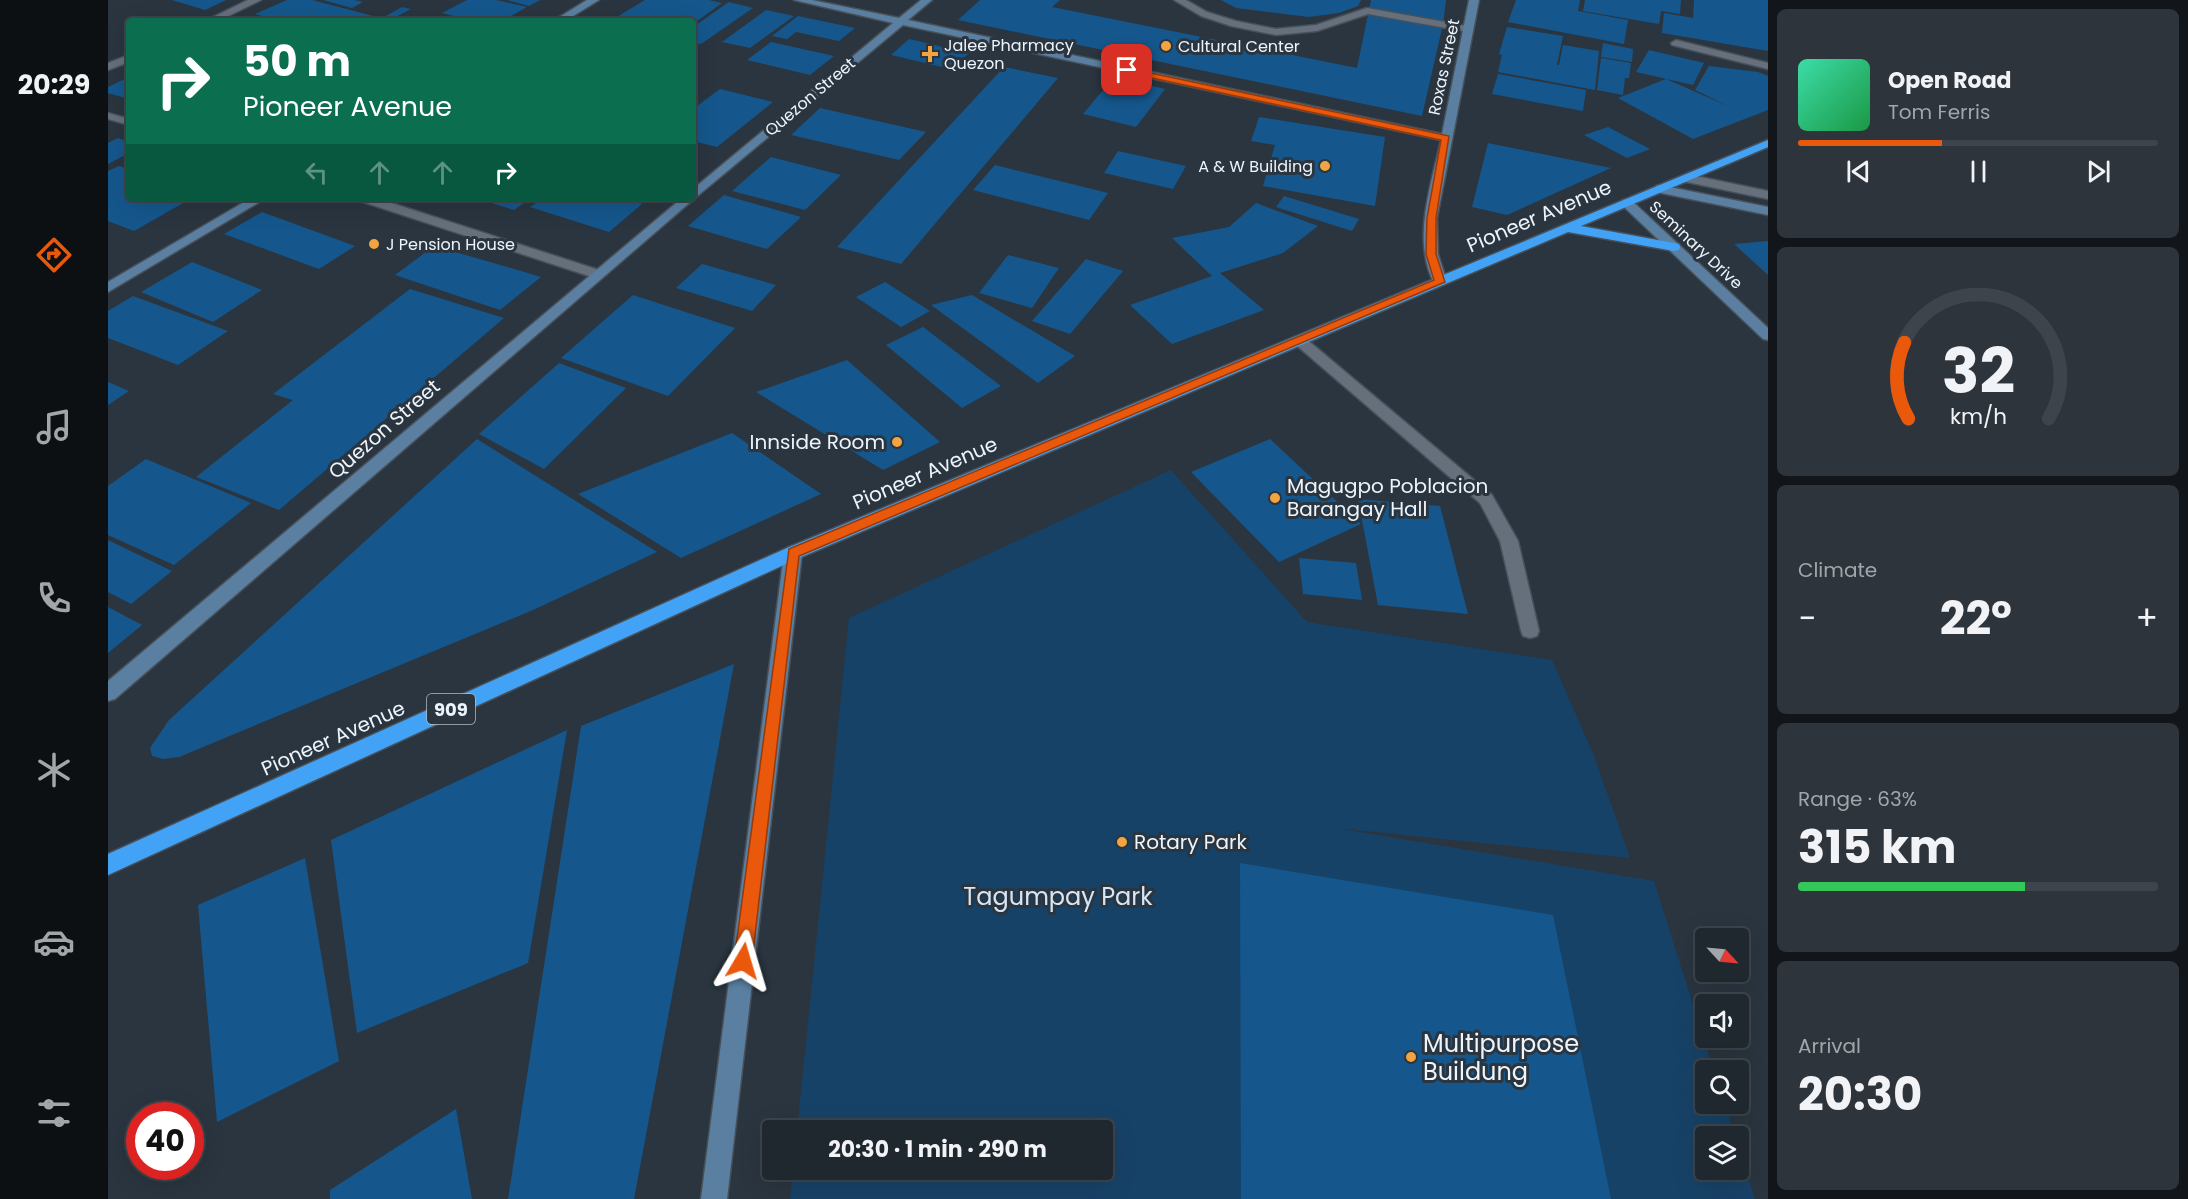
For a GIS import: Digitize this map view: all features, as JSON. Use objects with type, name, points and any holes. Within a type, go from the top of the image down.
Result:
[{"type":"highway","name":"Pioneer Avenue","points":[[108,865],[793,553],[1768,143]]},
{"type":"highway","points":[[1568,228],[1674,248]]},
{"type":"street","points":[[217,18],[256,0]]},
{"type":"street","points":[[563,18],[594,0]]},
{"type":"street","points":[[799,0],[1446,138]]},
{"type":"street","name":"Quezon Street","points":[[696,192],[927,0]]},
{"type":"street","points":[[1179,0],[1204,14],[1234,24],[1276,32],[1317,28],[1367,11],[1468,29]]},
{"type":"street","name":"Roxas Street","points":[[1440,282],[1431,254],[1431,228],[1446,138],[1474,0]]},
{"type":"street","points":[[1676,43],[1768,66]]},
{"type":"street","points":[[108,68],[126,59]]},
{"type":"street","points":[[108,116],[126,121]]},
{"type":"street","points":[[1686,178],[1768,195]]},
{"type":"street","points":[[1660,189],[1768,212]]},
{"type":"street","points":[[108,288],[255,201]]},
{"type":"street","points":[[373,201],[597,274]]},
{"type":"street","name":"Quezon Street","points":[[108,693],[685,201]]},
{"type":"street","name":"Seminary Drive","points":[[1627,203],[1768,336]]},
{"type":"street","points":[[1300,341],[1486,499],[1509,541],[1530,631]]},
{"type":"street","points":[[714,1199],[793,553]]},
{"type":"green space","name":"Rotary Park","points":[[1171,470],[1307,622],[1552,660],[1594,756],[1630,858],[1336,828],[1654,881],[1695,1011],[1695,1048],[1707,1048],[1711,1060],[1695,1060],[1695,1114],[1728,1114],[1732,1126],[1695,1126],[1695,1180],[1749,1180],[1755,1199],[790,1199],[792,1180],[1113,1180],[1113,1120],[798,1120],[849,618]]},
{"type":"building","points":[[172,0],[226,0],[205,10]]},
{"type":"building","points":[[287,0],[312,0],[377,17],[269,18],[255,14]]},
{"type":"building","points":[[323,0],[354,0],[363,2],[352,8]]},
{"type":"building","points":[[467,0],[496,0],[527,7],[507,18],[462,18],[442,13]]},
{"type":"building","points":[[507,0],[540,0],[529,6]]},
{"type":"building","points":[[645,0],[709,0],[722,3],[696,22],[696,18],[615,18]]},
{"type":"building","name":"Cultural Center","points":[[980,0],[1060,0],[1052,7],[1357,68],[1371,0],[1446,0],[1443,24],[1422,116],[958,20]]},
{"type":"building","points":[[1221,0],[1361,0],[1358,6],[1339,13],[1309,17],[1236,8]]},
{"type":"building","points":[[1516,0],[1580,0],[1578,11],[1628,20],[1624,44],[1508,22]]},
{"type":"building","points":[[1585,0],[1681,0],[1680,14],[1661,11],[1659,24],[1583,11]]},
{"type":"building","points":[[1694,0],[1768,0],[1768,51],[1662,33],[1664,13],[1693,18]]},
{"type":"building","points":[[729,2],[753,8],[701,44],[696,43],[696,25]]},
{"type":"building","points":[[402,7],[411,9],[394,18],[384,17]]},
{"type":"building","points":[[766,10],[794,16],[750,48],[722,42]]},
{"type":"building","points":[[798,16],[855,28],[839,41],[796,32],[787,39],[772,36]]},
{"type":"building","points":[[1507,27],[1563,36],[1557,65],[1559,65],[1563,45],[1599,51],[1595,90],[1498,72],[1502,55],[1499,54]]},
{"type":"building","name":"Jalee Pharmacy Quezon","points":[[909,39],[969,53],[951,69],[891,55]]},
{"type":"building","points":[[771,42],[834,56],[810,75],[747,60]]},
{"type":"building","points":[[1603,43],[1633,49],[1632,62],[1601,57]]},
{"type":"building","points":[[1649,50],[1704,63],[1693,85],[1636,72]]},
{"type":"building","points":[[1601,58],[1631,63],[1629,78],[1625,78],[1623,95],[1597,90]]},
{"type":"building","points":[[1709,66],[1758,72],[1768,76],[1768,110],[1693,139],[1618,98],[1666,79],[1730,107],[1695,90]]},
{"type":"building","points":[[1004,67],[1058,78],[901,264],[837,247]]},
{"type":"building","points":[[1498,74],[1586,90],[1583,111],[1492,94]]},
{"type":"building","points":[[1114,77],[1165,89],[1136,127],[1083,114]]},
{"type":"building","points":[[126,78],[126,98],[108,93],[108,87]]},
{"type":"building","points":[[720,89],[773,102],[717,147],[696,142],[696,107]]},
{"type":"building","points":[[820,108],[926,132],[899,160],[791,135]]},
{"type":"building","name":"A & W Building","points":[[1259,117],[1385,137],[1375,206],[1263,186],[1275,145],[1251,141]]},
{"type":"building","points":[[1608,127],[1650,149],[1627,158],[1584,135]]},
{"type":"building","points":[[118,138],[126,141],[126,155],[108,164],[108,143]]},
{"type":"building","points":[[1488,143],[1611,168],[1507,215],[1472,207]]},
{"type":"building","points":[[1118,151],[1186,166],[1173,189],[1104,173]]},
{"type":"building","points":[[771,157],[841,175],[805,210],[732,191]]},
{"type":"building","points":[[995,165],[1108,193],[1089,220],[973,190]]},
{"type":"building","points":[[119,166],[126,168],[126,201],[187,201],[134,231],[108,221],[108,171]]},
{"type":"building","points":[[724,195],[801,217],[767,249],[688,226]]},
{"type":"building","points":[[1284,196],[1359,219],[1352,231],[1276,207]]},
{"type":"building","points":[[486,201],[527,201],[514,210]]},
{"type":"building","points":[[539,201],[632,201],[642,204],[609,232],[530,207]]},
{"type":"building","points":[[1256,203],[1318,226],[1283,253],[1220,273],[1264,310],[1172,344],[1130,305],[1212,276],[1172,238],[1229,227]]},
{"type":"building","points":[[262,212],[355,246],[319,269],[224,234]]},
{"type":"building","points":[[1768,241],[1768,275],[1734,244]]},
{"type":"building","points":[[434,246],[541,277],[500,310],[395,275]]},
{"type":"building","points":[[1008,255],[1059,268],[1032,308],[979,293]]},
{"type":"building","points":[[1086,259],[1123,271],[1070,334],[1032,321]]},
{"type":"building","points":[[192,262],[262,290],[213,322],[141,292]]},
{"type":"building","points":[[702,264],[776,285],[752,311],[676,288]]},
{"type":"building","points":[[885,282],[930,311],[901,327],[856,297]]},
{"type":"building","points":[[410,289],[504,318],[279,510],[196,477],[293,400],[273,394]]},
{"type":"building","points":[[633,295],[735,328],[668,396],[561,358]]},
{"type":"building","points":[[972,295],[1075,356],[1038,383],[931,305]]},
{"type":"building","points":[[133,296],[228,331],[178,365],[108,338],[108,311]]},
{"type":"building","points":[[923,327],[1001,386],[962,408],[886,345]]},
{"type":"building","points":[[847,360],[940,442],[883,470],[756,392]]},
{"type":"building","points":[[559,363],[626,388],[544,469],[479,434]]},
{"type":"building","points":[[108,382],[129,391],[108,405]]},
{"type":"building","points":[[732,433],[821,494],[681,558],[578,494]]},
{"type":"building","points":[[477,439],[657,552],[533,610],[179,757],[163,759],[152,756],[150,748],[169,720]]},
{"type":"building","name":"Magugpo Poblacion Barangay Hall","points":[[1270,439],[1361,524],[1279,562],[1191,472]]},
{"type":"building","points":[[146,459],[251,503],[174,565],[108,535],[108,486]]},
{"type":"building","points":[[1358,499],[1440,506],[1468,614],[1378,605]]},
{"type":"building","points":[[108,540],[172,571],[131,604],[108,592]]},
{"type":"building","points":[[1299,558],[1356,563],[1362,600],[1303,594]]},
{"type":"building","points":[[108,607],[142,625],[108,653]]},
{"type":"building","points":[[734,664],[634,1199],[508,1199],[581,726]]},
{"type":"building","points":[[567,730],[528,963],[357,1033],[331,840]]},
{"type":"building","points":[[305,858],[339,1061],[217,1122],[198,905]]},
{"type":"building","name":"Multipurpose Buildung","points":[[1240,863],[1553,915],[1611,1199],[1241,1199]]},
{"type":"building","points":[[456,1109],[472,1199],[330,1199],[330,1190]]},
{"type":"place","name":"Cultural Center","points":[[1166,46]]},
{"type":"place","name":"Jalee Pharmacy Quezon","points":[[930,54]]},
{"type":"place","name":"A & W Building","points":[[1325,166]]},
{"type":"place","name":"J Pension House","points":[[374,244]]},
{"type":"place","name":"Innside Room","points":[[897,442]]},
{"type":"place","name":"Magugpo Poblacion Barangay Hall","points":[[1275,498]]},
{"type":"place","name":"Rotary Park","points":[[1122,842]]},
{"type":"place","name":"Multipurpose Buildung","points":[[1411,1057]]},
{"type":"route","points":[[743,961],[793,553],[1440,282],[1431,254],[1431,218],[1446,138],[1127,70]]},
{"type":"park label","name":"Tagumpay Park","points":[[1058,896]]}]
